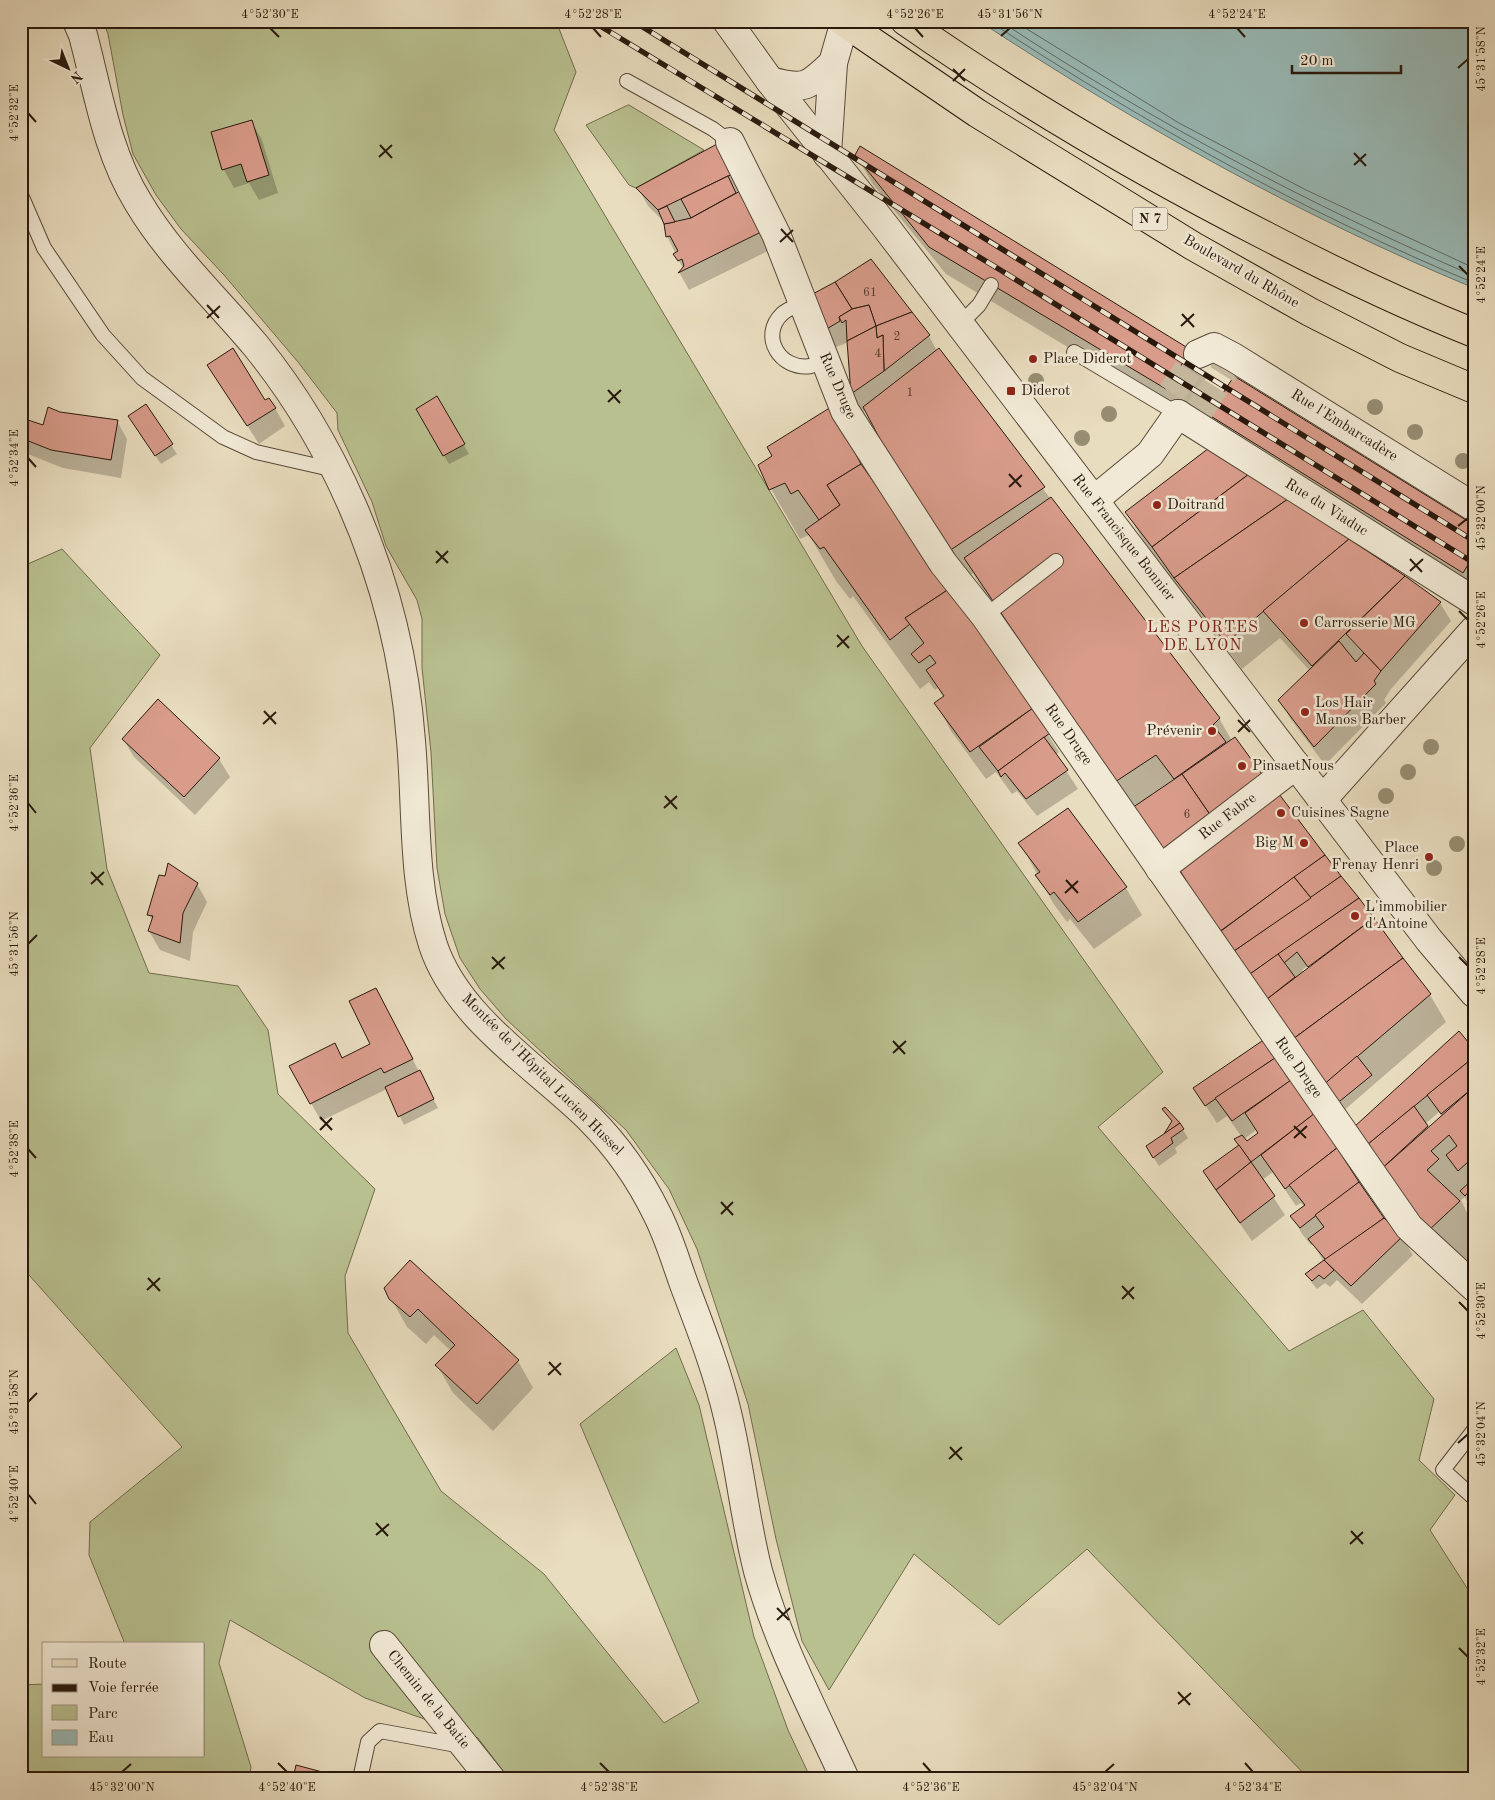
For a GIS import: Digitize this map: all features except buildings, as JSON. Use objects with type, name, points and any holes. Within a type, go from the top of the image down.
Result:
[{"type":"main road","name":"N 7","points":[[905,21],[1040,109],[1202,203],[1331,270],[1474,333]]},
{"type":"main road","name":"Boulevard du Rhône","points":[[844,22],[978,113],[1193,246],[1310,312],[1392,354],[1474,389]]},
{"type":"street","name":"Montée de l'Hôpital Lucien Hussel","points":[[77,21],[83,35],[108,137],[117,162],[135,198],[156,231],[278,374],[337,470],[378,571],[391,615],[402,667],[411,739],[420,882],[435,950],[449,980],[474,1011],[587,1116],[621,1152],[640,1180],[660,1220],[704,1338],[728,1416],[747,1520],[769,1607],[845,1779]]},
{"type":"street","name":"Rue Francisque Bonnier","points":[[727,21],[770,82],[1094,500],[1429,940],[1474,993]]},
{"type":"street","points":[[827,154],[833,63],[844,22]]},
{"type":"street","points":[[770,82],[793,87],[805,86],[833,63]]},
{"type":"street","name":"Rue Druge","points":[[730,142],[776,234],[845,411],[942,563],[985,616],[1409,1227],[1474,1287]]},
{"type":"street","name":"Rue l'Embarcadère","points":[[1217,357],[1474,507]]},
{"type":"street","points":[[1094,500],[1150,454],[1184,406]]},
{"type":"street","name":"Rue du Viaduc","points":[[1184,406],[1474,601]]},
{"type":"street","points":[[1322,800],[1474,630]]},
{"type":"street","name":"Rue Fabre","points":[[1160,869],[1296,766]]},
{"type":"street","name":"Chemin de la Batie","points":[[384,1645],[492,1779]]},
{"type":"lane","points":[[627,81],[713,129],[730,142]]},
{"type":"lane","points":[[21,194],[44,248],[103,335],[142,378],[223,437],[256,452],[337,470]]},
{"type":"lane","points":[[959,325],[979,305],[992,285]]},
{"type":"lane","points":[[803,303],[783,313],[773,328],[772,343],[780,358],[795,364],[810,366],[826,361]]},
{"type":"lane","points":[[1074,352],[1184,406]]},
{"type":"lane","points":[[985,616],[1056,561]]},
{"type":"lane","points":[[1474,1430],[1443,1470],[1474,1498]]},
{"type":"lane","points":[[360,1779],[368,1742],[380,1731],[467,1747]]},
{"type":"green space","points":[[103,21],[556,21],[576,72],[554,130],[862,646],[1163,1072],[1098,1127],[1289,1351],[1363,1310],[1434,1399],[1419,1460],[1455,1495],[1430,1530],[1474,1599],[1474,1779],[1309,1779],[1087,1549],[999,1625],[914,1554],[829,1690],[802,1641],[776,1539],[748,1404],[697,1249],[669,1189],[626,1130],[506,1019],[480,989],[460,958],[445,914],[437,868],[431,752],[422,668],[422,619],[417,600],[386,546],[372,502],[338,430],[337,413],[298,362],[224,275],[181,229],[156,195],[133,154],[123,115],[108,34]]},
{"type":"green space","points":[[628,105],[704,150],[636,188],[629,185],[586,125]]},
{"type":"green space","points":[[62,549],[160,655],[90,748],[107,869],[149,973],[238,986],[268,1030],[278,1094],[375,1189],[345,1276],[348,1333],[441,1491],[544,1574],[664,1723],[699,1702],[580,1424],[676,1348],[699,1405],[754,1637],[788,1730],[811,1779],[509,1779],[478,1738],[365,1698],[230,1620],[219,1663],[251,1767],[249,1779],[21,1779],[21,1685],[42,1684],[42,1758],[205,1758],[205,1642],[124,1642],[89,1555],[90,1522],[182,1447],[21,1266],[21,567]]},
{"type":"water","points":[[979,21],[1474,21],[1474,288],[1345,230],[1220,166],[1098,96]]},
{"type":"tunnel","points":[[1172,393],[1198,354]]},
{"type":"tunnel","points":[[1200,410],[1225,370]]},
{"type":"railway","points":[[592,21],[1002,271],[1474,563]]},
{"type":"railway","points":[[633,21],[1474,541]]},
{"type":"place","name":"Place Diderot","points":[[1033,359]]},
{"type":"place","name":"Diderot","points":[[1011,391]]},
{"type":"place","name":"Doitrand","points":[[1157,505]]},
{"type":"place","name":"Carrosserie MG","points":[[1304,623]]},
{"type":"place","name":"Los Hair Manos Barber","points":[[1305,712]]},
{"type":"place","name":"Prévenir","points":[[1212,731]]},
{"type":"place","name":"PinsaetNous","points":[[1242,766]]},
{"type":"place","name":"Cuisines Sagne","points":[[1281,813]]},
{"type":"place","name":"Big M","points":[[1304,843]]},
{"type":"place","name":"Place Frenay Henri","points":[[1429,857]]},
{"type":"place","name":"L'immobilier d'Antoine","points":[[1355,916]]},
{"type":"district","name":"LES PORTES DE LYON","points":[[1203,637]]}]
